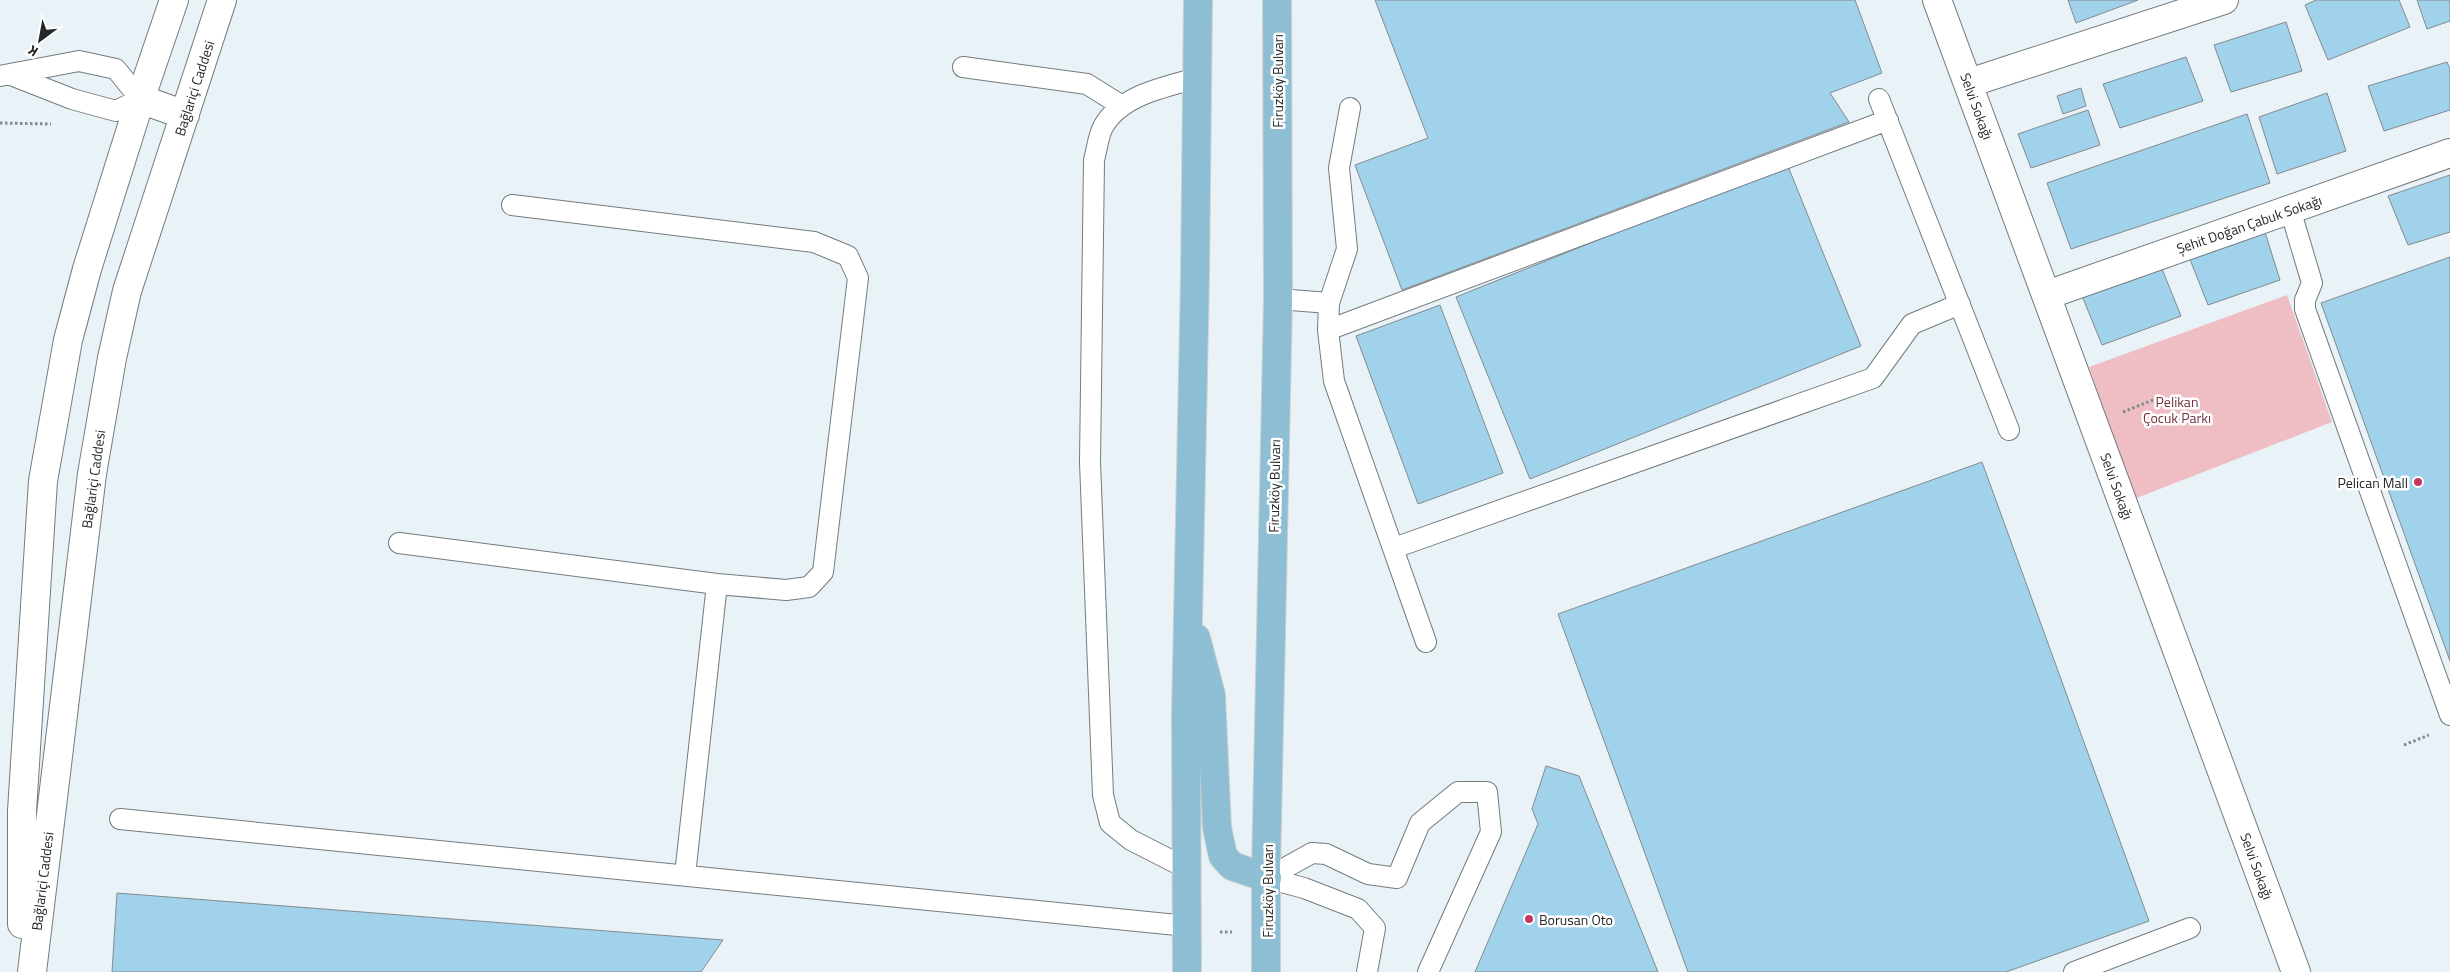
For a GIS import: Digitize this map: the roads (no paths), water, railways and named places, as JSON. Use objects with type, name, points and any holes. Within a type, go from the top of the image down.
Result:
[{"type":"main road","name":"Bağlariçi Caddesi","points":[[22,972],[22,811],[43,481],[68,340],[87,269],[140,100],[174,0]]},
{"type":"main road","name":"Bağlariçi Caddesi","points":[[32,972],[92,474],[112,358],[127,291],[222,0]]},
{"type":"main road","points":[[1187,972],[1188,616],[1198,0]]},
{"type":"main road","name":"Firuzköy Bulvarı","points":[[1266,972],[1278,299],[1277,0]]},
{"type":"main road","name":"Selvi Sokağı","points":[[1937,0],[2296,972]]},
{"type":"main road","points":[[1969,83],[2224,0]]},
{"type":"main road","points":[[140,100],[185,115]]},
{"type":"main road","name":"Şehit Doğan Çabuk Sokağı","points":[[2047,295],[2450,153]]},
{"type":"main road","points":[[1188,616],[1200,648],[1211,695],[1217,828],[1223,856],[1232,866],[1267,878]]},
{"type":"lane","points":[[79,61],[116,69],[140,100],[116,111],[72,99],[6,76],[79,61]]},
{"type":"lane","points":[[963,67],[1087,84],[1122,106]]},
{"type":"lane","points":[[1186,868],[1131,840],[1110,823],[1103,795],[1090,462],[1094,160],[1103,127],[1122,106],[1150,92],[1197,78]]},
{"type":"lane","points":[[1879,98],[2009,430]]},
{"type":"lane","points":[[1350,108],[1339,168],[1347,249],[1329,303],[1328,330],[1334,381],[1426,642]]},
{"type":"lane","points":[[1328,330],[1888,120]]},
{"type":"lane","points":[[399,543],[717,584],[786,590],[809,587],[823,572],[858,278],[848,256],[814,242],[512,206]]},
{"type":"lane","points":[[2290,209],[2312,283],[2305,300],[2304,309],[2450,715]]},
{"type":"lane","points":[[1278,299],[1329,303]]},
{"type":"lane","points":[[1394,548],[1873,378],[1912,324],[1960,304]]},
{"type":"lane","points":[[685,875],[717,584]]},
{"type":"lane","points":[[1267,878],[1312,853],[1326,854],[1368,874],[1397,878],[1420,823],[1458,792],[1487,792],[1491,832],[1428,972]]},
{"type":"lane","points":[[120,819],[1187,926]]},
{"type":"lane","points":[[1267,878],[1304,888],[1358,910],[1375,928],[1368,972]]},
{"type":"lane","points":[[2074,972],[2190,928]]},
{"type":"place","name":"Pelican Mall","points":[[2418,482]]},
{"type":"place","name":"Borusan Oto","points":[[1529,919]]},
{"type":"park label","name":"Pelikan Çocuk Parkı","points":[[2177,410]]}]
